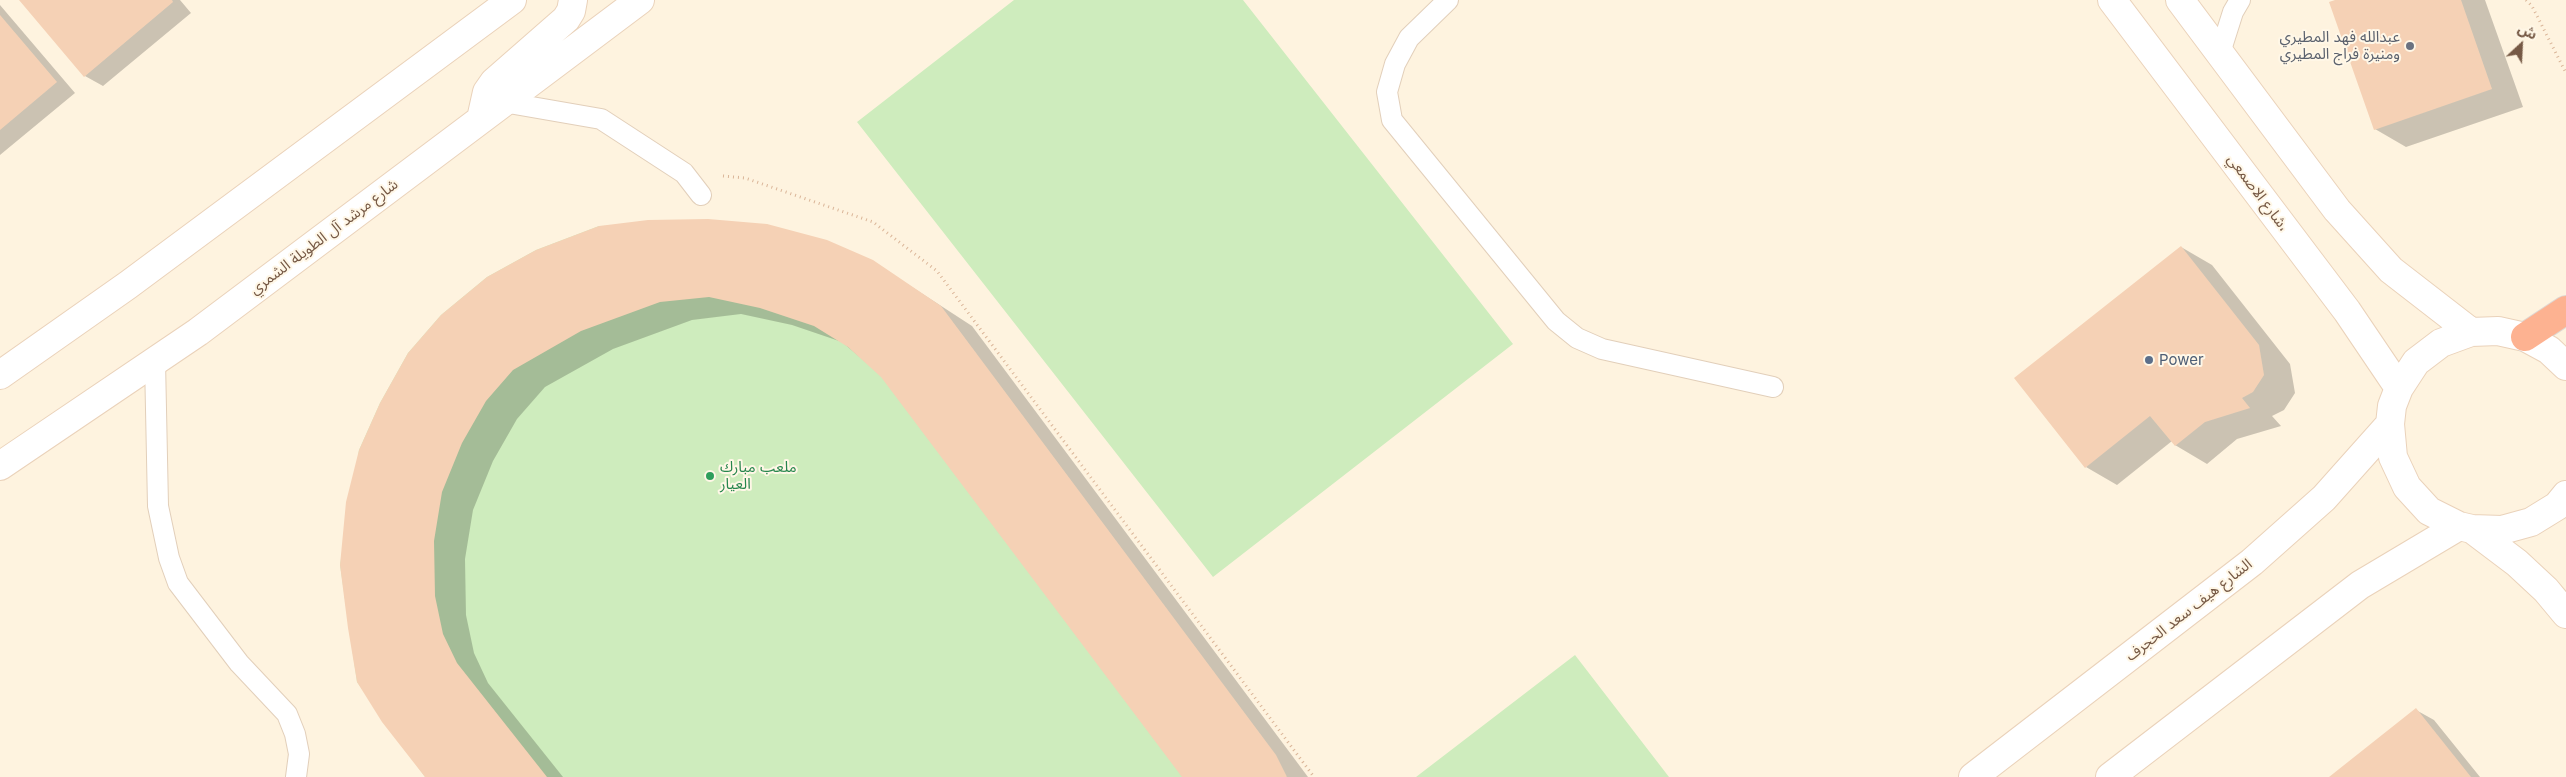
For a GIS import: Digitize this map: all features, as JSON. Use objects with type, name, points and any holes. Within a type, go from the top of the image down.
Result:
[{"type":"highway","points":[[2525,337],[2566,310]]},
{"type":"street","points":[[0,375],[128,285],[512,0]]},
{"type":"street","points":[[481,118],[487,92],[494,82],[566,19],[571,11],[573,0]]},
{"type":"street","name":"شارع مرشد آل الطويلة الشمري","points":[[0,466],[198,332],[640,0]]},
{"type":"street","name":"شارع الاصمعي،","points":[[2112,0],[2347,312],[2399,388]]},
{"type":"street","points":[[2180,0],[2337,210],[2391,270],[2471,332]]},
{"type":"street","points":[[2566,366],[2549,350],[2525,337],[2498,331],[2471,332],[2441,343],[2416,362],[2399,388],[2392,406],[2390,424],[2393,457],[2407,487],[2429,511],[2466,528],[2517,563],[2546,590],[2566,614]]},
{"type":"street","name":"الشارع هيف سعد الحجرف","points":[[1973,777],[2252,562],[2324,498],[2390,424]]},
{"type":"street","points":[[2110,777],[2360,585],[2466,528],[2502,530],[2531,522],[2556,506],[2566,495]]},
{"type":"lane","points":[[1448,0],[1409,38],[1395,64],[1387,92],[1392,120],[1556,321],[1577,338],[1602,349],[1773,387]]},
{"type":"lane","points":[[2220,53],[2233,12],[2240,0]]},
{"type":"lane","points":[[503,102],[601,119],[684,174],[701,195]]},
{"type":"lane","points":[[155,361],[157,490],[161,531],[169,558],[178,583],[184,591],[239,663],[287,714],[295,734],[302,775]]},
{"type":"path","points":[[2526,0],[2532,6],[2566,73]]},
{"type":"path","points":[[684,174],[745,178],[873,222],[936,271],[1314,777]]},
{"type":"green space","points":[[1014,0],[1243,0],[1513,344],[1213,577],[857,122]]},
{"type":"green space","name":"ملعب مبارك العيار","points":[[767,224],[1287,777],[425,777],[357,682],[340,565],[359,450],[380,403],[408,353],[441,315],[487,277],[536,250],[599,226]]},
{"type":"green space","points":[[1575,655],[1669,777],[1416,777]]},
{"type":"building","points":[[19,0],[172,0],[173,2],[84,77]]},
{"type":"building","name":"عبدالله فهد المطيري ومنيرة فراج المطيري","points":[[2335,0],[2461,0],[2492,89],[2374,130],[2329,2]]},
{"type":"building","points":[[0,15],[57,82],[0,130]]},
{"type":"building","points":[[708,219],[767,224],[827,240],[873,260],[941,306],[1276,755],[1287,777],[1182,777],[881,377],[848,347],[814,326],[760,308],[709,297],[660,302],[581,331],[513,370],[486,401],[462,443],[442,492],[434,541],[435,596],[443,634],[457,663],[547,777],[425,777],[382,722],[357,682],[340,565],[346,502],[359,450],[380,403],[408,353],[441,315],[487,277],[536,250],[599,226],[648,220]]},
{"type":"building","name":"Power","points":[[2181,246],[2259,345],[2264,375],[2253,392],[2242,398],[2250,408],[2205,422],[2175,446],[2150,416],[2085,468],[2014,378]]},
{"type":"building","points":[[2416,708],[2471,777],[2329,777]]},
{"type":"place","name":"عبدالله فهد المطيري ومنيرة فراج المطيري","points":[[2410,46]]},
{"type":"place","name":"Power","points":[[2149,360]]},
{"type":"place","name":"ملعب مبارك العيار","points":[[710,476]]}]
